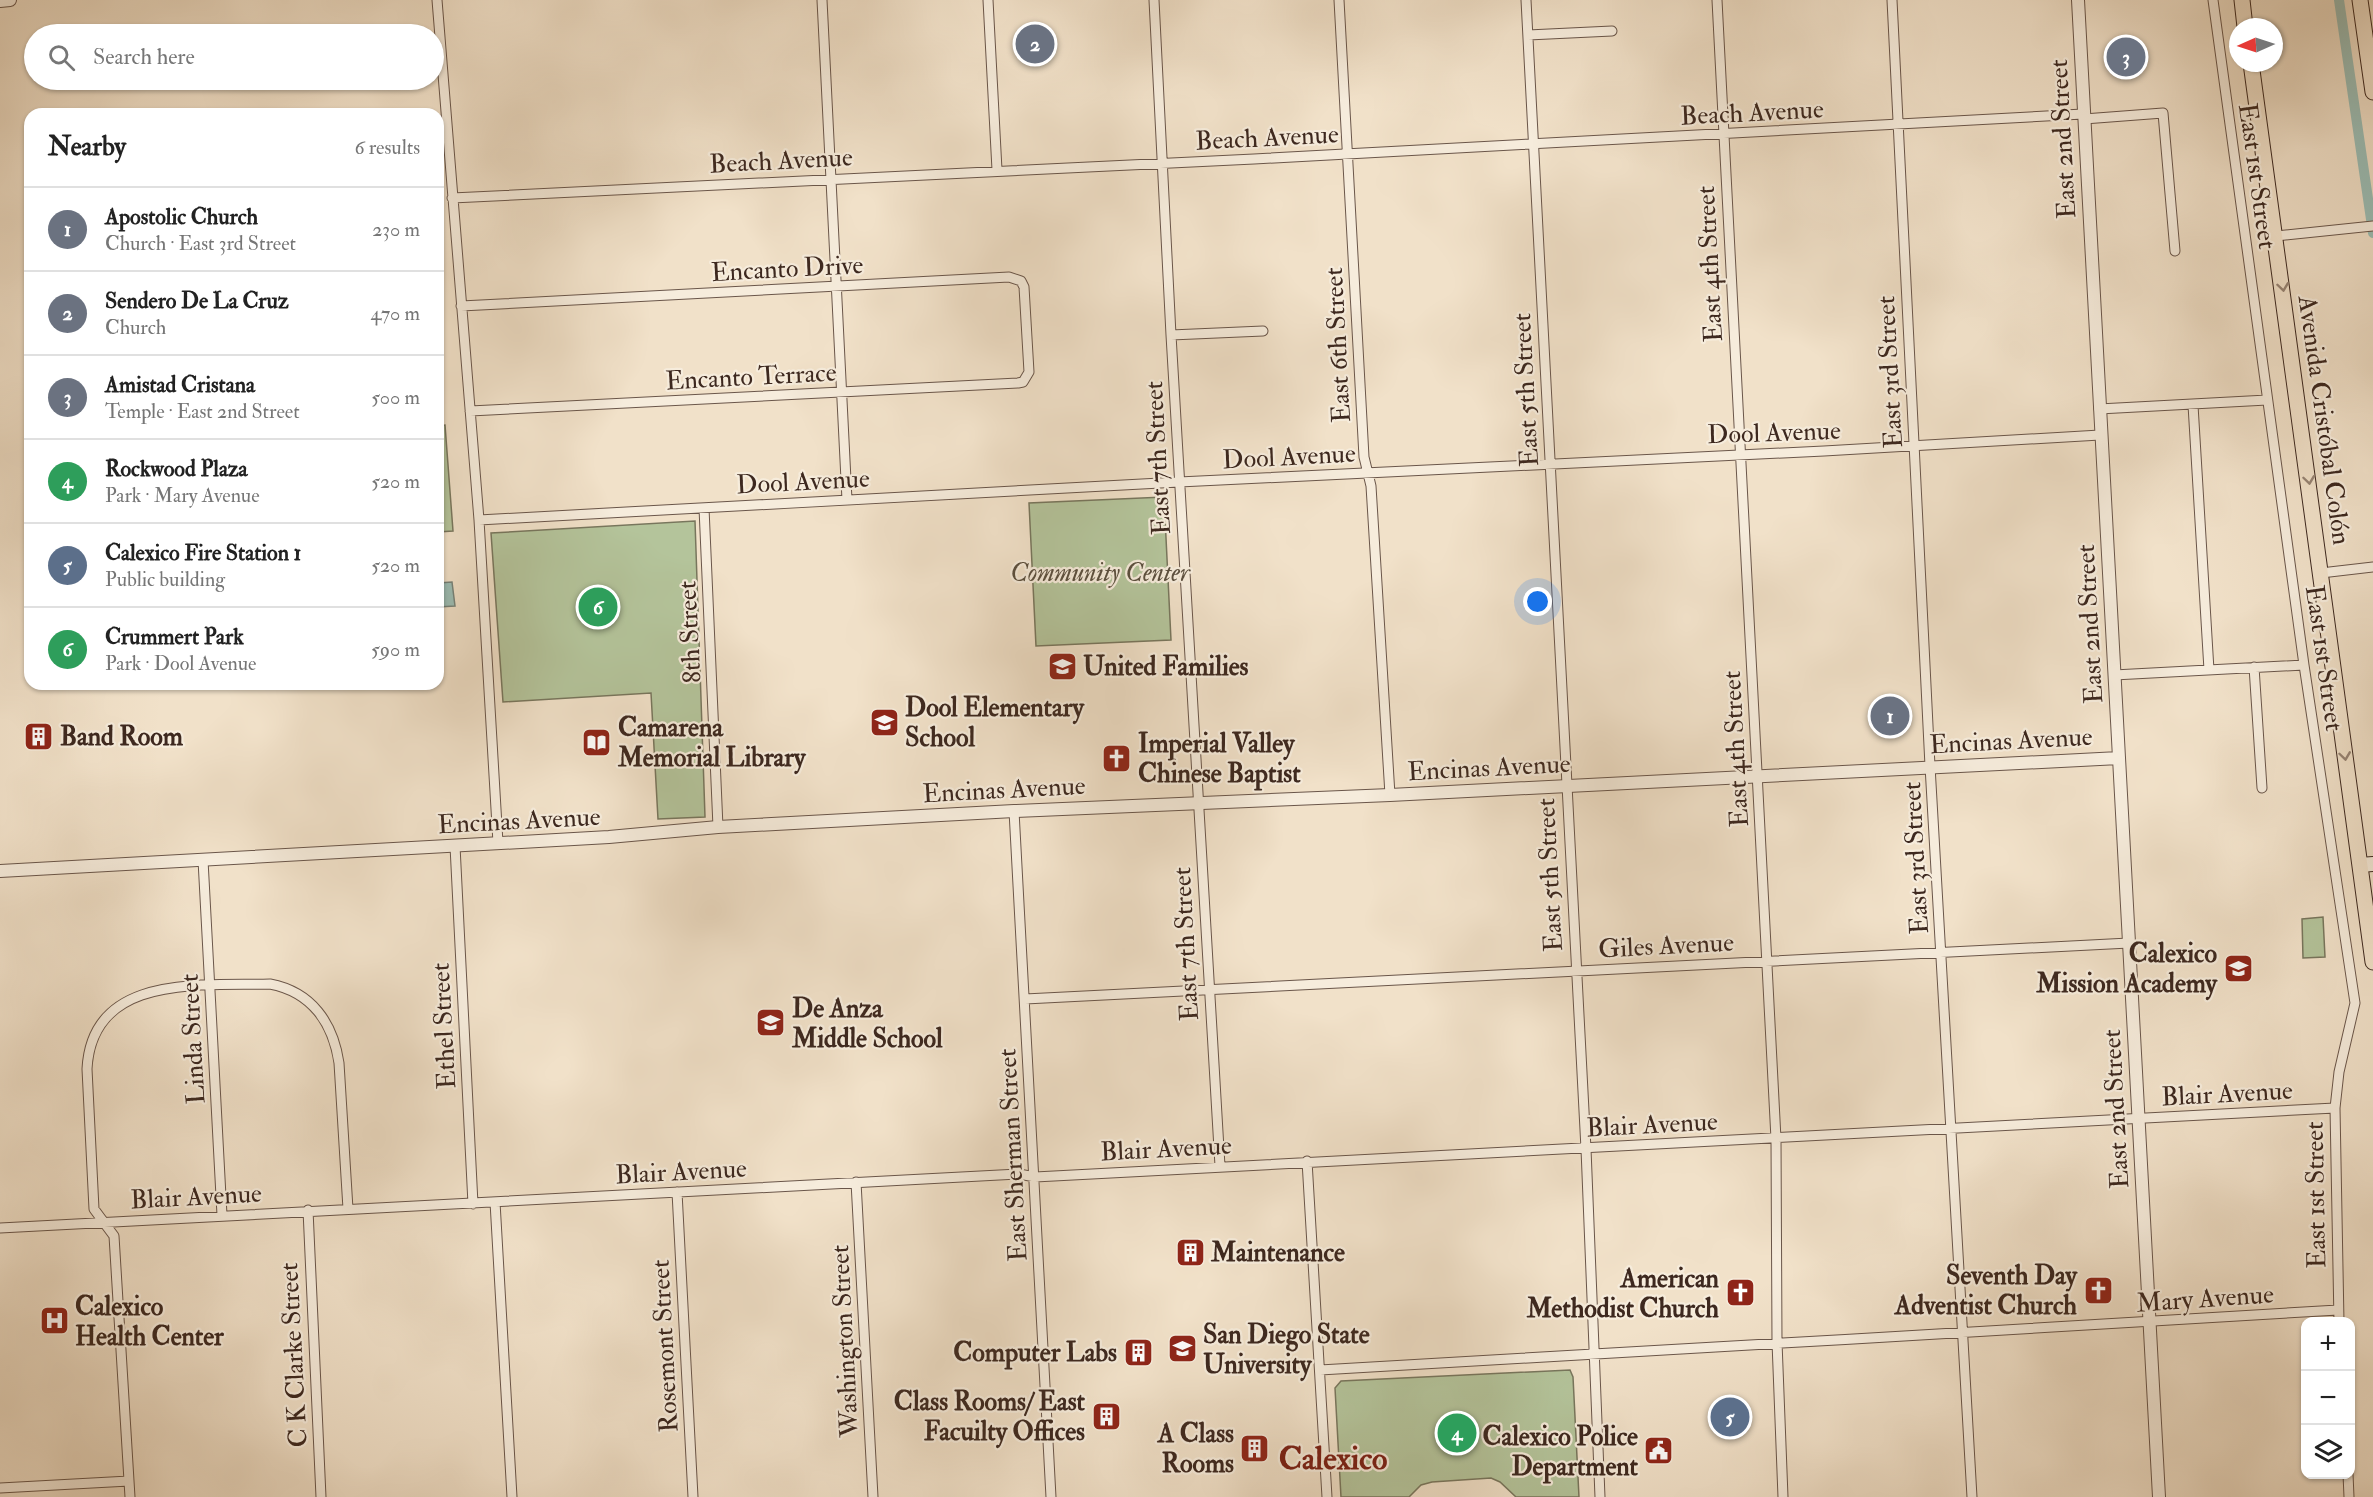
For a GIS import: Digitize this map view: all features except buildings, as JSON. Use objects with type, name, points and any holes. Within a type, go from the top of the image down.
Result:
[{"type":"main road","points":[[2241,0],[2244,18]]},
{"type":"main road","points":[[2360,0],[2373,92]]},
{"type":"main road","name":"Avenida Cristóbal Colón","points":[[2252,72],[2321,573],[2366,865],[2373,962]]},
{"type":"street","points":[[0,1],[10,0]]},
{"type":"street","points":[[437,0],[439,24]]},
{"type":"street","points":[[822,0],[848,500]]},
{"type":"street","points":[[988,0],[997,170]]},
{"type":"street","name":"East 7th Street","points":[[1154,0],[1197,803],[1220,1166]]},
{"type":"street","name":"East 6th Street","points":[[1339,0],[1364,457],[1371,486],[1390,795]]},
{"type":"street","name":"East 5th Street","points":[[1526,0],[1586,1149],[1600,1497]]},
{"type":"street","name":"East 4th Street","points":[[1717,0],[1776,1139],[1777,1342],[1783,1497]]},
{"type":"street","name":"East 3rd Street","points":[[1892,0],[1930,766],[1972,1497]]},
{"type":"street","name":"East 2nd Street","points":[[2078,0],[2159,1497]]},
{"type":"street","name":"East 1st Street","points":[[2212,0],[2304,664],[2355,1003],[2339,1072],[2335,1108],[2339,1317]]},
{"type":"street","points":[[1528,35],[1612,31]]},
{"type":"street","points":[[444,90],[479,520],[498,843]]},
{"type":"street","name":"Beach Avenue","points":[[452,198],[2163,113],[2175,251]]},
{"type":"street","points":[[2276,236],[2373,226]]},
{"type":"street","name":"Encanto Drive","points":[[461,306],[1009,277],[1017,278],[1024,287],[1029,372]]},
{"type":"street","points":[[1171,335],[1263,331]]},
{"type":"street","name":"Encanto Terrace","points":[[470,411],[1018,383],[1023,382],[1029,372]]},
{"type":"street","points":[[2099,409],[2267,400]]},
{"type":"street","points":[[2193,405],[2209,670]]},
{"type":"street","name":"Dool Avenue","points":[[479,520],[1179,482],[1913,447],[2100,435]]},
{"type":"street","name":"8th Street","points":[[704,508],[718,826]]},
{"type":"street","points":[[2321,573],[2373,567]]},
{"type":"street","points":[[2114,675],[2304,664]]},
{"type":"street","points":[[2254,667],[2262,788]]},
{"type":"street","name":"Encinas Avenue","points":[[0,871],[609,837],[718,826],[2119,758]]},
{"type":"street","name":"East Sherman Street","points":[[1014,811],[1051,1497]]},
{"type":"street","name":"Ethel Street","points":[[455,846],[473,1204]]},
{"type":"street","name":"Linda Street","points":[[203,860],[222,1215]]},
{"type":"street","name":"Giles Avenue","points":[[1025,999],[2129,943]]},
{"type":"street","points":[[130,1497],[114,1236],[94,1209],[87,1069],[88,1057],[99,1026],[110,1013],[126,1001],[150,990],[270,984],[283,986],[314,1006],[326,1021],[336,1041],[348,1209]]},
{"type":"street","name":"Blair Avenue","points":[[0,1228],[856,1182],[1019,1174],[1035,1177],[1307,1161],[1586,1149],[2335,1108]]},
{"type":"street","points":[[1307,1161],[1327,1497]]},
{"type":"street","name":"Washington Street","points":[[856,1182],[873,1497]]},
{"type":"street","name":"Rosemont Street","points":[[677,1192],[693,1497]]},
{"type":"street","points":[[495,1202],[512,1497]]},
{"type":"street","name":"C K Clarke Street","points":[[308,1210],[321,1497]]},
{"type":"street","name":"Mary Avenue","points":[[1320,1370],[1777,1342],[1962,1334],[2338,1310]]},
{"type":"street","points":[[2348,1479],[2349,1497]]},
{"type":"street","points":[[0,1488],[129,1481]]},
{"type":"green space","points":[[444,425],[453,531],[444,532]]},
{"type":"green space","name":"Community Center","points":[[1164,497],[1171,640],[1036,646],[1029,503]]},
{"type":"green space","points":[[695,521],[705,817],[658,819],[651,693],[503,702],[491,533]]},
{"type":"green space","points":[[2323,917],[2325,957],[2303,958],[2302,919]]},
{"type":"green space","points":[[1570,1370],[1573,1377],[1579,1497],[1516,1497],[1500,1482],[1491,1478],[1432,1482],[1421,1485],[1409,1497],[1341,1497],[1335,1388],[1341,1381]]},
{"type":"water","points":[[452,582],[455,606],[444,607],[444,583]]},
{"type":"waterway","points":[[2339,0],[2373,233]]},
{"type":"place","name":"Sendero De La Cruz","points":[[1035,44]]},
{"type":"place","name":"Amistad Cristana","points":[[2126,57]]},
{"type":"place","name":"Crummert Park","points":[[598,607]]},
{"type":"place","name":"United Families","points":[[1062,666]]},
{"type":"place","name":"Apostolic Church","points":[[1890,716]]},
{"type":"place","name":"Dool Elementary School","points":[[884,722]]},
{"type":"place","name":"Band Room","points":[[39,736]]},
{"type":"place","name":"Camarena Memorial Library","points":[[597,742]]},
{"type":"place","name":"Imperial Valley Chinese Baptist","points":[[1117,758]]},
{"type":"place","name":"Calexico Mission Academy","points":[[2238,968]]},
{"type":"place","name":"De Anza Middle School","points":[[771,1023]]},
{"type":"place","name":"Maintenance","points":[[1190,1252]]},
{"type":"place","name":"Seventh Day Adventist Church","points":[[2098,1290]]},
{"type":"place","name":"American Methodist Church","points":[[1740,1293]]},
{"type":"place","name":"Calexico Health Center","points":[[54,1321]]},
{"type":"place","name":"San Diego State University","points":[[1182,1349]]},
{"type":"place","name":"Computer Labs","points":[[1138,1352]]},
{"type":"place","name":"Class Rooms/ East Facuilty Offices","points":[[1106,1416]]},
{"type":"place","name":"Calexico Fire Station 1","points":[[1730,1417]]},
{"type":"place","name":"Rockwood Plaza","points":[[1457,1433]]},
{"type":"place","name":"A Class Rooms","points":[[1255,1448]]},
{"type":"place","name":"Calexico Police Department","points":[[1659,1451]]},
{"type":"district","name":"Calexico","points":[[1333,1458]]}]
